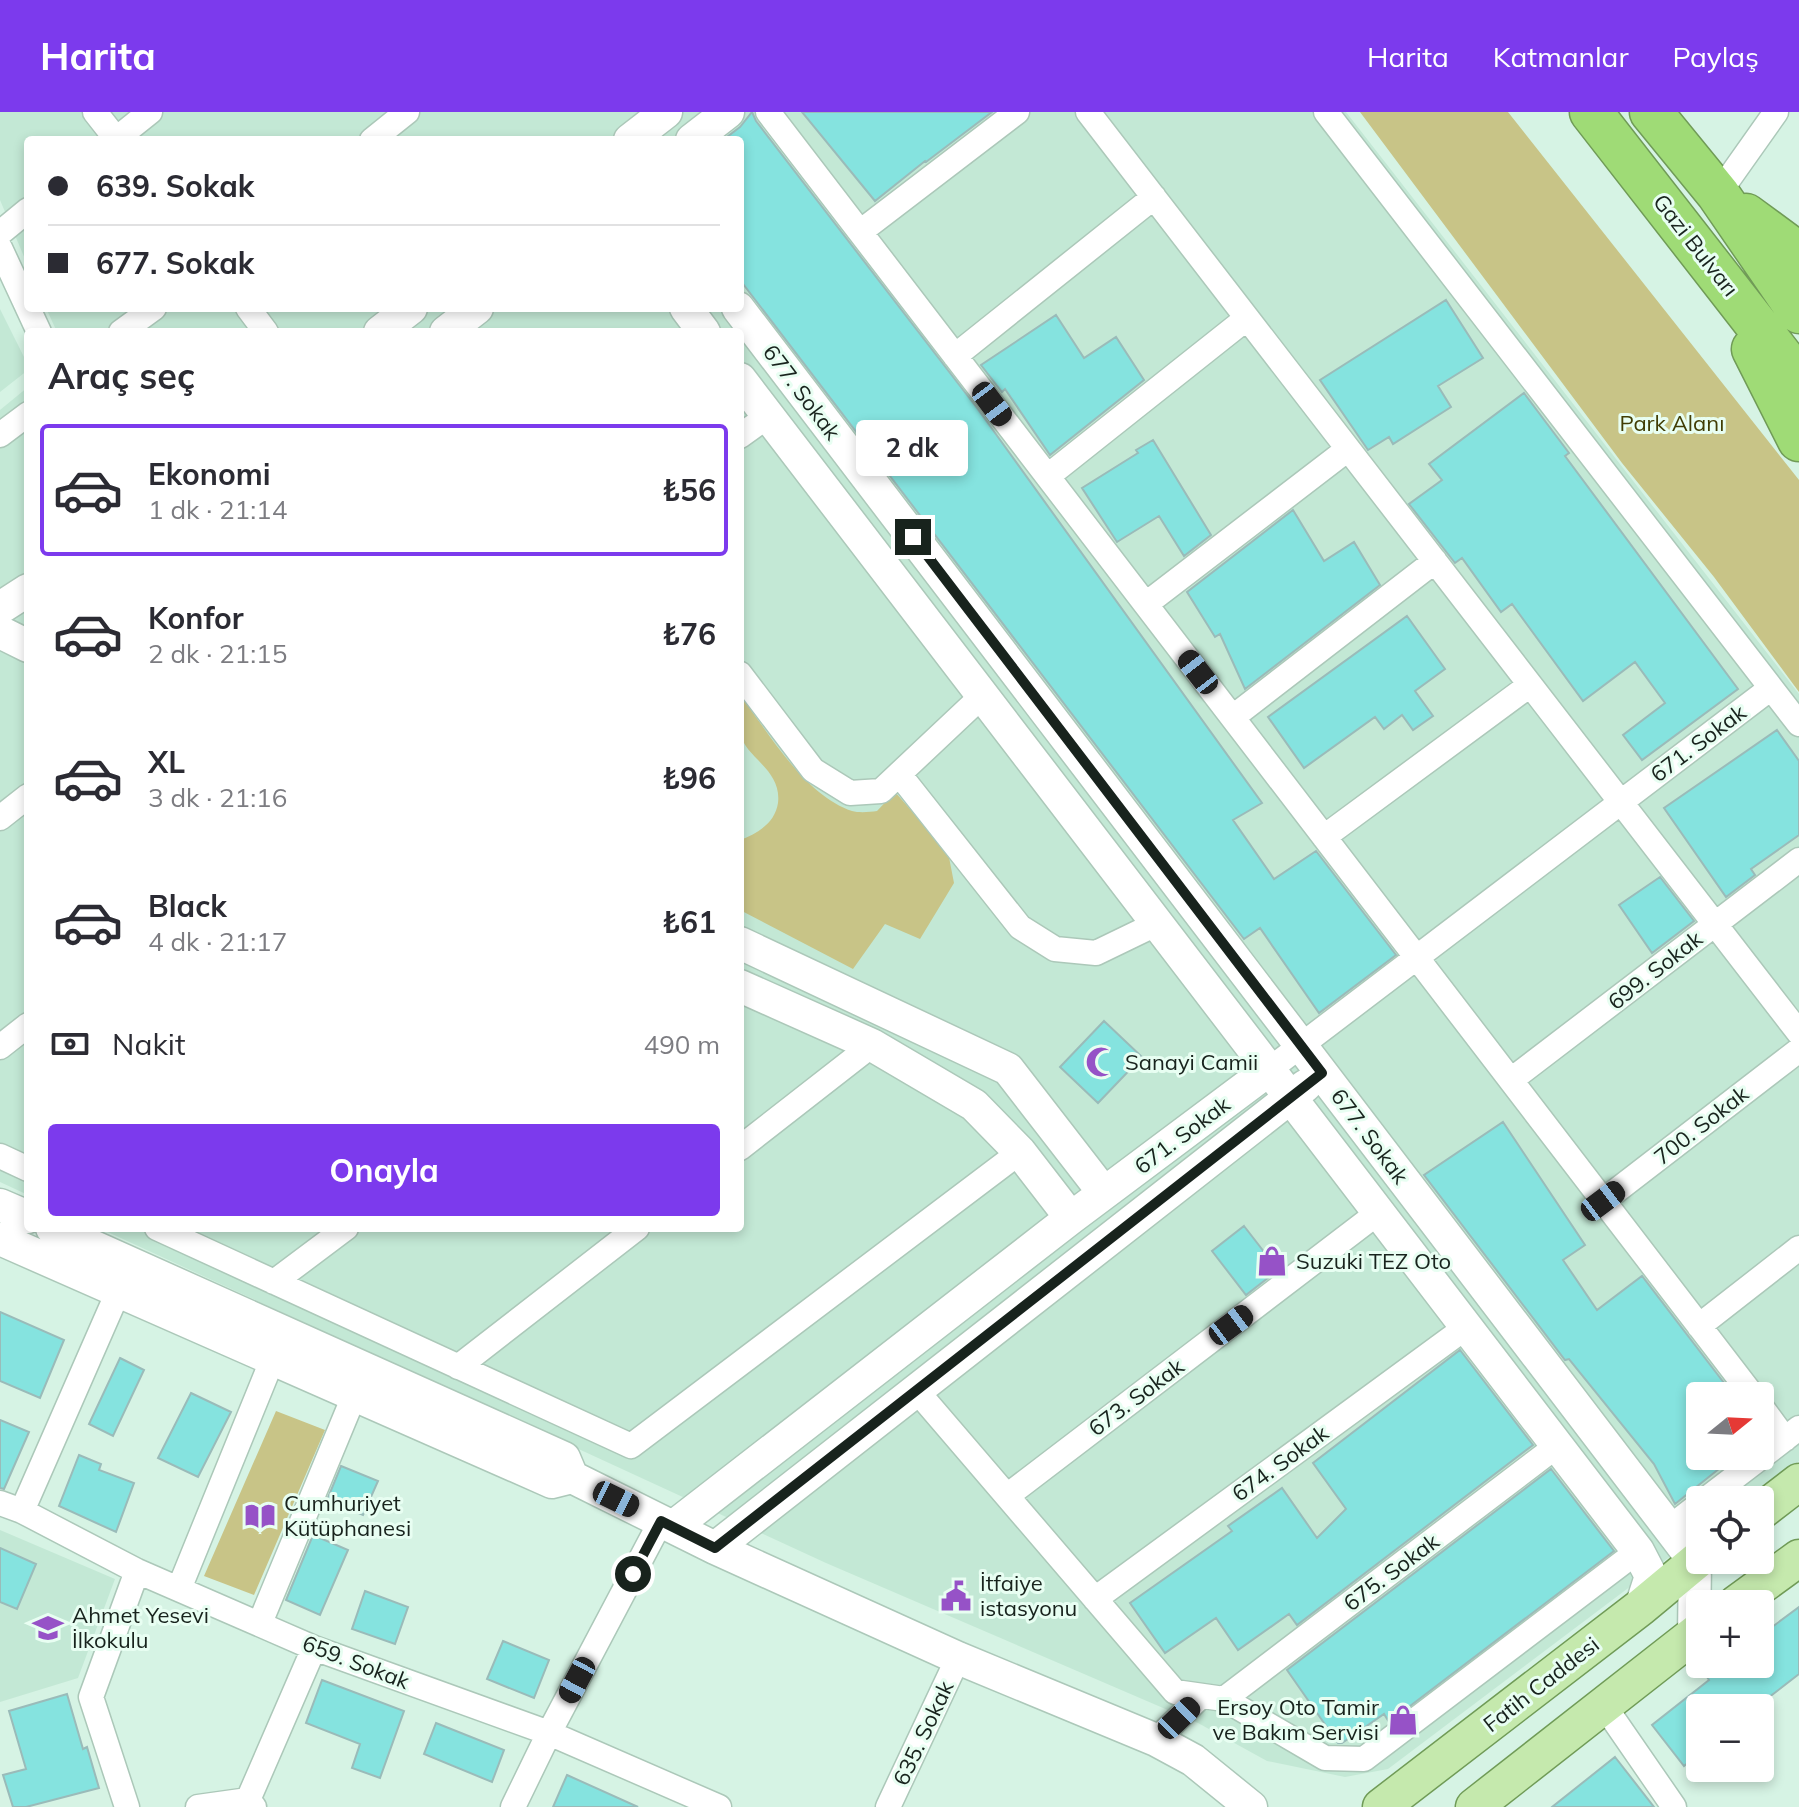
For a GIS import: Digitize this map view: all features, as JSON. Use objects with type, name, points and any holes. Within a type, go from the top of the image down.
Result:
[{"type":"highway","name":"Gazi Bulvarı","points":[[1591,112],[1799,379]]},
{"type":"highway","name":"Gazi Bulvarı","points":[[1651,112],[1718,194],[1799,312]]},
{"type":"highway","points":[[1671,112],[1718,194],[1799,254]]},
{"type":"highway","points":[[1705,255],[1799,440]]},
{"type":"main road","points":[[1774,1501],[1799,1482]]},
{"type":"main road","points":[[1755,1590],[1799,1558]]},
{"type":"main road","name":"Fatih Caddesi","points":[[1381,1807],[1686,1569]]},
{"type":"main road","points":[[1474,1807],[1686,1642]]},
{"type":"street","points":[[95,112],[113,136]]},
{"type":"street","points":[[121,136],[150,112]]},
{"type":"street","points":[[635,136],[666,112]]},
{"type":"street","points":[[697,136],[728,112]]},
{"type":"street","points":[[768,112],[1742,1382]]},
{"type":"street","points":[[860,232],[1017,112]]},
{"type":"street","points":[[1088,112],[1799,1033]]},
{"type":"street","points":[[1326,112],[1799,724]]},
{"type":"street","points":[[1718,194],[1776,112]]},
{"type":"street","points":[[955,356],[1154,197]]},
{"type":"street","points":[[0,233],[24,213]]},
{"type":"street","points":[[0,248],[24,300]]},
{"type":"street","points":[[126,328],[148,312]]},
{"type":"street","points":[[385,328],[406,312]]},
{"type":"street","points":[[451,328],[472,312]]},
{"type":"street","name":"677. Sokak","points":[[741,312],[1686,1547]]},
{"type":"street","points":[[1048,476],[1247,318]]},
{"type":"street","name":"677. Sokak","points":[[744,384],[1638,1551],[1651,1576],[1641,1607]]},
{"type":"street","points":[[744,433],[768,416]]},
{"type":"street","points":[[0,435],[24,417]]},
{"type":"street","points":[[1146,604],[1348,449]]},
{"type":"street","points":[[1233,717],[1435,561]]},
{"type":"street","points":[[11,608],[24,637]]},
{"type":"street","points":[[744,679],[813,770],[850,793],[881,791],[983,695]]},
{"type":"street","points":[[1324,837],[1530,685]]},
{"type":"street","name":"671. Sokak","points":[[667,1524],[1771,688]]},
{"type":"street","points":[[899,774],[1020,927],[1055,949],[1096,953],[1158,923]]},
{"type":"street","points":[[0,818],[24,799]]},
{"type":"street","name":"699. Sokak","points":[[1511,1080],[1799,860]]},
{"type":"street","points":[[744,945],[1008,1069],[1104,1193]]},
{"type":"street","points":[[744,988],[872,1045],[974,1105],[1020,1152],[1071,1218]]},
{"type":"street","points":[[0,1047],[24,1028]]},
{"type":"street","points":[[744,1145],[872,1045]]},
{"type":"street","name":"700. Sokak","points":[[1603,1201],[1799,1050]]},
{"type":"street","name":"671. Sokak","points":[[715,1548],[1322,1073]]},
{"type":"street","points":[[166,1232],[631,1446],[1020,1152]]},
{"type":"street","points":[[0,1156],[24,1167]]},
{"type":"street","points":[[0,1205],[24,1215]]},
{"type":"street","name":"673. Sokak","points":[[1007,1496],[1379,1212]]},
{"type":"street","points":[[61,1232],[564,1458],[572,1477]]},
{"type":"street","points":[[274,1282],[341,1232]]},
{"type":"street","points":[[458,1367],[632,1232]]},
{"type":"street","points":[[0,1239],[552,1482],[572,1477],[715,1548],[958,1658],[1156,1740],[1193,1760],[1251,1807]]},
{"type":"street","points":[[1699,1326],[1799,1248]]},
{"type":"street","points":[[11,1507],[118,1292]]},
{"type":"street","name":"674. Sokak","points":[[1095,1599],[1465,1328]]},
{"type":"street","points":[[179,1589],[273,1358]]},
{"type":"street","points":[[916,1390],[1175,1692],[1213,1697],[1325,1758],[1364,1759],[1638,1551]]},
{"type":"street","points":[[260,1623],[354,1396]]},
{"type":"street","points":[[1723,1486],[1792,1434],[1774,1418]]},
{"type":"street","name":"675. Sokak","points":[[1156,1740],[1558,1445]]},
{"type":"street","name":"659. Sokak","points":[[11,1507],[137,1571],[314,1648],[549,1733],[715,1806]]},
{"type":"street","points":[[1669,1528],[1686,1515]]},
{"type":"street","points":[[513,1807],[549,1733],[667,1524]]},
{"type":"street","points":[[127,1807],[91,1697],[137,1571]]},
{"type":"street","points":[[198,1807],[251,1804],[314,1648]]},
{"type":"street","name":"635. Sokak","points":[[888,1807],[958,1658]]},
{"type":"street","points":[[1605,1707],[1674,1807]]},
{"type":"shaded area","points":[[0,112],[1346,112],[1799,694],[1799,1461],[1765,1486],[1686,1486],[1686,1545],[1388,1769],[1345,1777],[1267,1761],[1198,1723],[826,1563],[108,1232],[744,1232],[744,328],[55,328],[48,312],[744,312],[744,136],[24,136],[24,257],[0,200]]},
{"type":"shaded area","points":[[0,309],[24,357],[24,373],[0,392]]},
{"type":"shaded area","points":[[24,390],[24,1193],[0,1182],[0,410]]},
{"type":"shaded area","name":"Ahmet Yesevi İlkokulu","points":[[0,1530],[115,1579],[78,1678],[0,1702]]},
{"type":"green space","name":"Park Alanı","points":[[1360,112],[1508,112],[1799,480],[1799,692],[1714,577],[1622,463]]},
{"type":"green space","points":[[744,700],[803,777],[835,803],[852,811],[877,811],[895,792],[948,852],[954,883],[920,939],[885,924],[853,969],[744,912],[744,838],[765,826],[778,803],[774,781],[744,743]]},
{"type":"green space","points":[[276,1411],[325,1430],[254,1595],[204,1576]]},
{"type":"building","points":[[752,112],[977,408],[1262,803],[1233,820],[1274,879],[1316,851],[1396,955],[1319,1013],[1260,928],[1244,939],[744,285],[744,136],[728,136]]},
{"type":"building","points":[[802,112],[992,112],[875,201]]},
{"type":"building","points":[[1446,300],[1483,358],[1438,386],[1451,407],[1393,444],[1389,437],[1368,450],[1320,380]]},
{"type":"building","points":[[1056,315],[1084,358],[1116,337],[1144,380],[1050,455],[1005,389],[1002,392],[981,365]]},
{"type":"building","points":[[1524,393],[1569,453],[1565,456],[1738,689],[1642,760],[1623,735],[1665,703],[1635,662],[1583,701],[1512,604],[1501,612],[1462,558],[1455,563],[1409,504],[1442,480],[1429,464]]},
{"type":"building","points":[[1153,440],[1211,535],[1184,556],[1159,516],[1117,542],[1082,488]]},
{"type":"building","points":[[1293,510],[1324,561],[1354,542],[1380,585],[1245,689],[1220,634],[1215,637],[1187,592]]},
{"type":"building","points":[[1407,616],[1445,669],[1415,691],[1433,716],[1413,730],[1402,715],[1384,729],[1375,717],[1304,768],[1268,717]]},
{"type":"building","points":[[1777,730],[1799,761],[1799,835],[1751,869],[1755,875],[1726,897],[1664,808]]},
{"type":"building","points":[[1660,877],[1694,921],[1652,953],[1619,905]]},
{"type":"building","name":"Sanayi Camii","points":[[1104,1021],[1142,1057],[1098,1103],[1060,1067]]},
{"type":"building","points":[[1503,1122],[1585,1245],[1563,1260],[1597,1310],[1642,1276],[1723,1382],[1686,1382],[1686,1470],[1718,1470],[1698,1486],[1686,1486],[1686,1495],[1675,1504],[1654,1464],[1569,1359],[1565,1360],[1424,1175]]},
{"type":"building","points":[[1244,1226],[1278,1270],[1246,1295],[1212,1251]]},
{"type":"building","points":[[0,1312],[64,1340],[40,1398],[0,1381]]},
{"type":"building","points":[[1460,1350],[1533,1445],[1297,1625],[1289,1614],[1238,1650],[1216,1618],[1165,1653],[1130,1603],[1232,1531],[1228,1526],[1282,1488],[1317,1538],[1346,1509],[1313,1463]]},
{"type":"building","points":[[120,1358],[144,1370],[113,1436],[89,1424]]},
{"type":"building","points":[[191,1393],[231,1412],[198,1477],[158,1458]]},
{"type":"building","points":[[0,1420],[29,1432],[4,1489],[0,1488]]},
{"type":"building","points":[[79,1455],[101,1464],[99,1470],[134,1483],[116,1532],[59,1506]]},
{"type":"building","points":[[341,1466],[378,1481],[363,1515],[327,1500]]},
{"type":"building","points":[[1551,1469],[1614,1551],[1389,1722],[1384,1714],[1338,1743],[1287,1670]]},
{"type":"building","points":[[313,1535],[348,1550],[320,1615],[286,1600]]},
{"type":"building","points":[[0,1548],[36,1564],[17,1609],[0,1602]]},
{"type":"building","points":[[365,1591],[408,1607],[395,1644],[352,1629]]},
{"type":"building","points":[[1799,1607],[1799,1674],[1773,1694],[1691,1694],[1708,1678],[1774,1678],[1774,1626]]},
{"type":"building","points":[[503,1641],[549,1660],[534,1698],[487,1679]]},
{"type":"building","points":[[322,1680],[404,1711],[380,1778],[352,1768],[360,1744],[306,1723]]},
{"type":"building","points":[[67,1694],[83,1749],[87,1747],[99,1788],[26,1807],[13,1807],[3,1775],[26,1769],[9,1711]]},
{"type":"building","points":[[1686,1698],[1686,1764],[1684,1766],[1652,1725]]},
{"type":"building","points":[[436,1723],[504,1750],[492,1782],[424,1754]]},
{"type":"building","points":[[1615,1757],[1654,1807],[1552,1807]]},
{"type":"building","points":[[567,1775],[638,1807],[553,1807]]},
{"type":"place","name":"Sanayi Camii","points":[[1101,1062]]},
{"type":"place","name":"Suzuki TEZ Oto","points":[[1272,1261]]},
{"type":"place","name":"Cumhuriyet Kütüphanesi","points":[[260,1516]]},
{"type":"place","name":"İtfaiye istasyonu","points":[[956,1596]]},
{"type":"place","name":"Ahmet Yesevi İlkokulu","points":[[48,1628]]},
{"type":"place","name":"Ersoy Oto Tamir ve Bakım Servisi","points":[[1403,1720]]},
{"type":"route","points":[[633,1574],[661,1521],[715,1548],[1322,1073],[913,537]]}]
